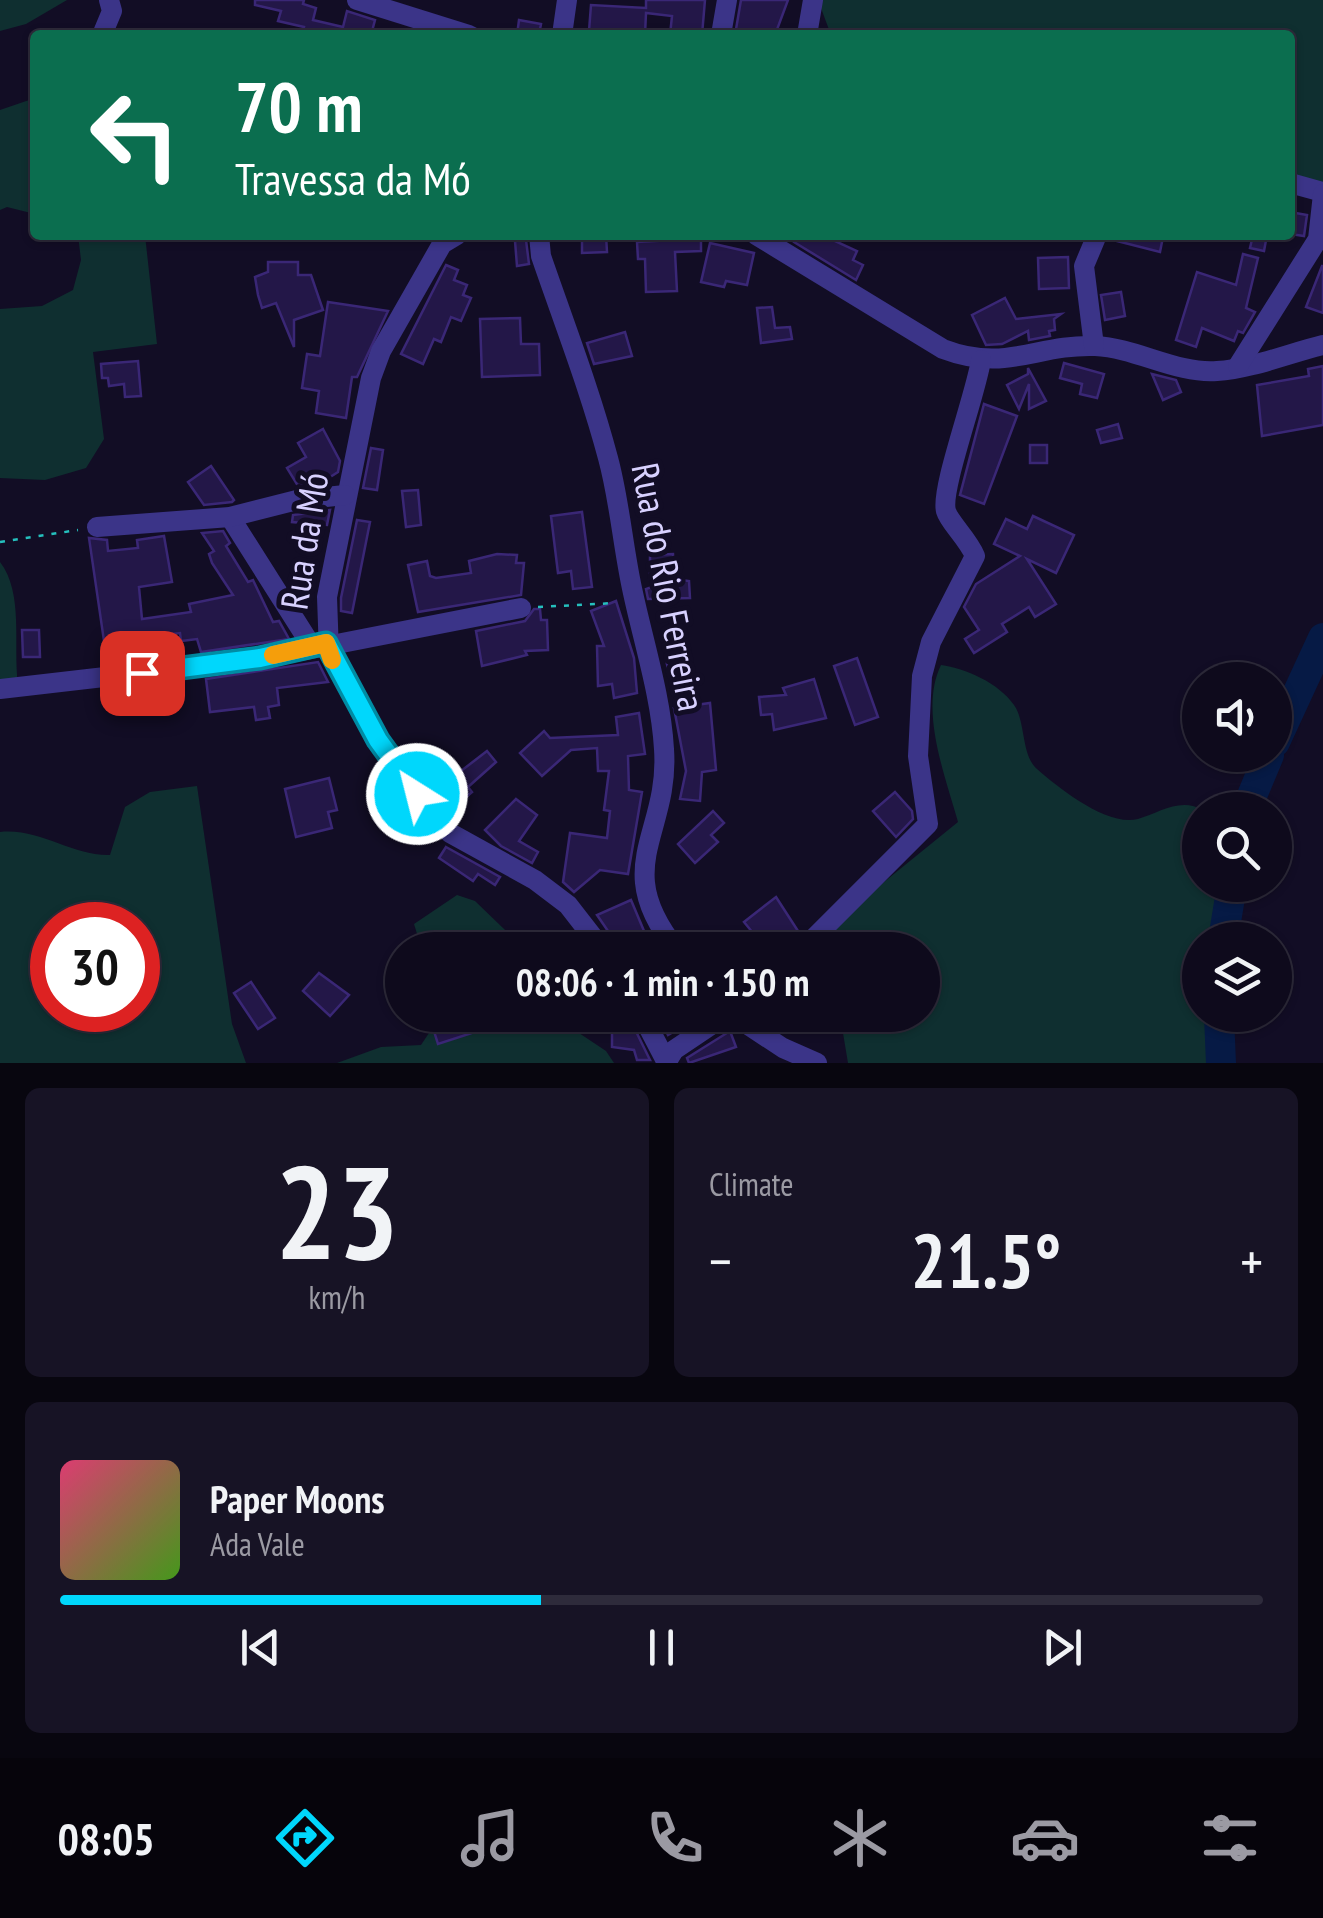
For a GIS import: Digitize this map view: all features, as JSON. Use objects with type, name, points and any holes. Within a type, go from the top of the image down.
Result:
[{"type":"street","points":[[104,30],[112,11],[110,0]]},
{"type":"street","points":[[357,0],[453,30]]},
{"type":"street","points":[[563,30],[567,0]]},
{"type":"street","points":[[722,30],[726,0]]},
{"type":"street","points":[[808,30],[813,0]]},
{"type":"street","points":[[1238,366],[1318,239],[1323,193],[1295,185]]},
{"type":"street","name":"Rua da Mó","points":[[449,240],[442,244],[381,351],[345,495],[319,644],[378,740],[450,832],[568,905],[589,932]]},
{"type":"street","name":"Rua do Rio Ferreira","points":[[539,240],[609,462],[664,750],[662,784],[646,842],[642,882],[654,922],[662,932]]},
{"type":"street","points":[[764,240],[943,349],[981,360],[1094,346],[1217,371],[1323,345]]},
{"type":"street","points":[[1094,346],[1084,266],[1095,240]]},
{"type":"street","points":[[820,932],[928,824],[918,756],[922,676],[931,642],[975,556],[966,535],[947,516],[943,494],[966,430],[981,360]]},
{"type":"street","points":[[97,527],[230,517],[297,500],[345,495]]},
{"type":"street","points":[[230,517],[319,644]]},
{"type":"street","points":[[0,689],[260,658],[521,608]]},
{"type":"street","points":[[651,1032],[666,1062],[674,1050],[703,1032]]},
{"type":"street","points":[[757,1032],[817,1063]]},
{"type":"path","points":[[0,542],[97,527]]},
{"type":"path","points":[[521,608],[635,602]]},
{"type":"green space","points":[[0,0],[67,0],[26,24],[0,31]]},
{"type":"green space","points":[[818,0],[1323,0],[1323,183],[1295,177],[1295,30],[829,30]]},
{"type":"green space","points":[[30,100],[30,213],[7,207],[0,210],[0,110]]},
{"type":"green space","points":[[79,240],[146,240],[157,344],[93,352],[104,439],[86,468],[45,480],[0,478],[0,309],[42,306],[73,290],[81,260]]},
{"type":"green space","points":[[0,562],[15,604],[18,684],[0,683]]},
{"type":"green space","points":[[941,665],[960,669],[1000,690],[1018,712],[1032,763],[1098,812],[1126,820],[1182,806],[1182,902],[1242,902],[1238,922],[1182,922],[1182,1032],[1227,1032],[1229,1063],[848,1063],[843,1032],[940,1032],[940,932],[830,932],[868,895],[958,822],[936,743],[935,683]]},
{"type":"green space","points":[[197,786],[232,1024],[246,1063],[0,1063],[0,832],[29,834],[82,851],[110,855],[125,807],[150,792]]},
{"type":"green space","points":[[457,895],[475,901],[507,932],[416,932],[414,924]]},
{"type":"green space","points":[[430,1032],[578,1032],[606,1051],[614,1063],[337,1063],[381,1047],[421,1045]]},
{"type":"building","points":[[255,0],[304,0],[303,4],[316,8],[313,20],[343,27],[347,11],[375,20],[372,30],[303,30],[304,27],[278,21],[281,11],[255,5]]},
{"type":"building","points":[[646,0],[705,0],[702,30],[671,30],[672,16],[646,13],[645,30],[589,30],[591,5],[646,8]]},
{"type":"building","points":[[741,0],[788,0],[777,30],[736,30]]},
{"type":"building","points":[[519,20],[541,24],[540,30],[518,30]]},
{"type":"building","points":[[1295,213],[1307,215],[1304,236],[1295,235]]},
{"type":"building","points":[[526,240],[529,264],[517,266],[515,241]]},
{"type":"building","points":[[582,240],[606,240],[607,252],[582,253]]},
{"type":"building","points":[[701,240],[701,251],[675,252],[677,291],[646,292],[645,259],[638,259],[637,242]]},
{"type":"building","points":[[833,240],[857,251],[853,260],[863,265],[856,280],[794,242]]},
{"type":"building","points":[[1113,240],[1162,240],[1160,252]]},
{"type":"building","points":[[1252,240],[1266,240],[1264,251],[1250,248]]},
{"type":"building","points":[[710,243],[754,253],[747,285],[726,281],[724,287],[701,282]]},
{"type":"building","points":[[1243,254],[1258,258],[1246,308],[1255,312],[1243,333],[1238,331],[1234,341],[1202,328],[1196,347],[1176,340],[1197,272],[1236,285]]},
{"type":"building","points":[[1068,257],[1069,288],[1039,289],[1038,258]]},
{"type":"building","points":[[268,262],[298,262],[298,275],[311,275],[323,310],[294,320],[294,347],[276,303],[262,308],[258,295],[255,277],[268,272]]},
{"type":"building","points":[[446,265],[458,270],[454,280],[467,285],[463,295],[471,298],[461,321],[451,317],[441,342],[434,339],[423,364],[401,354]]},
{"type":"building","points":[[1323,266],[1323,313],[1306,307]]},
{"type":"building","points":[[1121,292],[1125,316],[1105,320],[1101,295]]},
{"type":"building","points":[[1005,298],[1016,319],[1061,314],[1054,319],[1055,330],[1049,331],[1050,336],[1029,340],[1028,331],[1002,344],[986,345],[972,315]]},
{"type":"building","points":[[328,302],[388,311],[357,377],[352,377],[346,418],[316,413],[319,391],[302,388],[307,354],[320,356]]},
{"type":"building","points":[[772,307],[775,328],[790,327],[792,339],[761,343],[757,308]]},
{"type":"building","points":[[520,318],[521,344],[539,344],[540,375],[482,377],[480,319]]},
{"type":"building","points":[[625,332],[632,356],[594,364],[587,343]]},
{"type":"building","points":[[138,361],[141,396],[125,397],[124,384],[109,386],[108,378],[102,378],[101,364]]},
{"type":"building","points":[[1064,363],[1104,374],[1097,398],[1080,394],[1082,384],[1060,378]]},
{"type":"building","points":[[1323,366],[1323,425],[1262,436],[1257,385],[1309,376],[1308,369]]},
{"type":"building","points":[[1028,368],[1046,401],[1029,409],[1029,384],[1019,409],[1007,385],[1028,374]]},
{"type":"building","points":[[1152,374],[1176,380],[1181,392],[1163,400]]},
{"type":"building","points":[[984,404],[1017,416],[984,504],[960,495]]},
{"type":"building","points":[[1118,424],[1122,438],[1101,443],[1097,430]]},
{"type":"building","points":[[323,429],[340,461],[338,472],[319,484],[298,486],[287,468],[306,457],[298,443]]},
{"type":"building","points":[[1030,445],[1047,445],[1047,463],[1030,463]]},
{"type":"building","points":[[371,448],[383,450],[377,490],[363,488]]},
{"type":"building","points":[[211,466],[232,502],[204,505],[188,482]]},
{"type":"building","points":[[418,490],[421,525],[406,527],[402,491]]},
{"type":"building","points":[[330,510],[327,525],[292,522],[293,515]]},
{"type":"building","points":[[582,512],[592,587],[573,589],[571,571],[558,573],[551,516]]},
{"type":"building","points":[[1033,516],[1074,535],[1056,573],[1027,559],[1056,604],[1035,617],[1029,607],[1002,624],[1007,632],[974,653],[965,639],[979,630],[964,607],[976,584],[1020,556],[994,544],[1006,519],[1027,529]]},
{"type":"building","points":[[357,520],[370,522],[352,613],[341,611],[341,598]]},
{"type":"building","points":[[223,531],[230,543],[226,546],[248,582],[253,580],[273,622],[279,621],[289,639],[201,652],[197,639],[181,641],[180,633],[104,641],[89,538],[107,540],[108,551],[138,548],[137,540],[164,536],[172,582],[139,587],[142,619],[191,612],[189,604],[233,595],[212,563],[209,554],[214,551],[202,533]]},
{"type":"building","points":[[497,554],[517,555],[516,563],[524,563],[521,595],[418,612],[408,565],[427,561],[430,576],[436,578],[471,573],[469,561]]},
{"type":"building","points":[[673,554],[674,576],[650,579],[650,555]]},
{"type":"building","points":[[674,579],[689,581],[690,598],[648,599],[646,589]]},
{"type":"building","points":[[616,601],[634,658],[637,693],[614,698],[612,684],[598,686],[597,646],[604,646],[591,611]]},
{"type":"building","points":[[534,609],[540,609],[541,620],[547,620],[548,650],[525,651],[527,655],[482,666],[476,631],[525,621]]},
{"type":"building","points":[[22,630],[39,630],[40,657],[23,657]]},
{"type":"building","points":[[688,655],[694,681],[672,686],[666,660]]},
{"type":"building","points":[[857,658],[878,717],[855,725],[834,666]]},
{"type":"building","points":[[318,662],[328,682],[277,688],[279,705],[268,707],[270,718],[256,720],[254,707],[210,712],[206,679]]},
{"type":"building","points":[[814,679],[826,718],[774,730],[772,714],[761,715],[759,697],[786,695],[783,688]]},
{"type":"building","points":[[710,703],[716,770],[702,772],[700,801],[680,799],[686,771],[674,708]]},
{"type":"building","points":[[639,713],[645,754],[628,756],[629,790],[642,792],[628,874],[600,870],[574,892],[563,882],[570,833],[607,838],[610,811],[604,810],[609,771],[598,771],[597,748],[571,750],[542,776],[520,753],[544,731],[550,738],[618,735],[616,717]]},
{"type":"building","points":[[487,751],[496,762],[468,787],[472,792],[450,811],[435,791]]},
{"type":"building","points":[[329,778],[337,810],[328,812],[332,828],[296,837],[285,789]]},
{"type":"building","points":[[895,792],[912,811],[913,819],[896,837],[873,811]]},
{"type":"building","points":[[404,796],[413,808],[377,818],[373,805]]},
{"type":"building","points":[[516,799],[537,815],[519,841],[538,852],[532,863],[501,846],[485,830]]},
{"type":"building","points":[[713,811],[724,823],[711,835],[718,842],[695,863],[678,844]]},
{"type":"building","points":[[446,847],[500,877],[495,885],[478,874],[473,881],[439,858]]},
{"type":"building","points":[[776,897],[798,931],[752,932],[744,922]]},
{"type":"building","points":[[631,900],[644,932],[609,932],[597,915]]},
{"type":"building","points":[[319,973],[349,995],[330,1016],[303,991]]},
{"type":"building","points":[[251,982],[275,1018],[258,1029],[234,993]]},
{"type":"building","points":[[434,1032],[472,1032],[472,1033],[438,1044]]},
{"type":"building","points":[[612,1032],[636,1032],[650,1060],[637,1060],[634,1050],[612,1047]]},
{"type":"building","points":[[730,1032],[736,1047],[689,1063],[687,1058]]},
{"type":"waterway","points":[[1292,705],[1323,638]]},
{"type":"waterway","points":[[1254,792],[1262,772]]},
{"type":"waterway","points":[[1226,922],[1229,902]]},
{"type":"waterway","points":[[1220,1032],[1221,1063]]},
{"type":"slow traffic","points":[[273,655],[326,643],[332,660]]},
{"type":"route","points":[[142,673],[260,658],[326,643],[328,654],[378,740],[417,794]]}]
